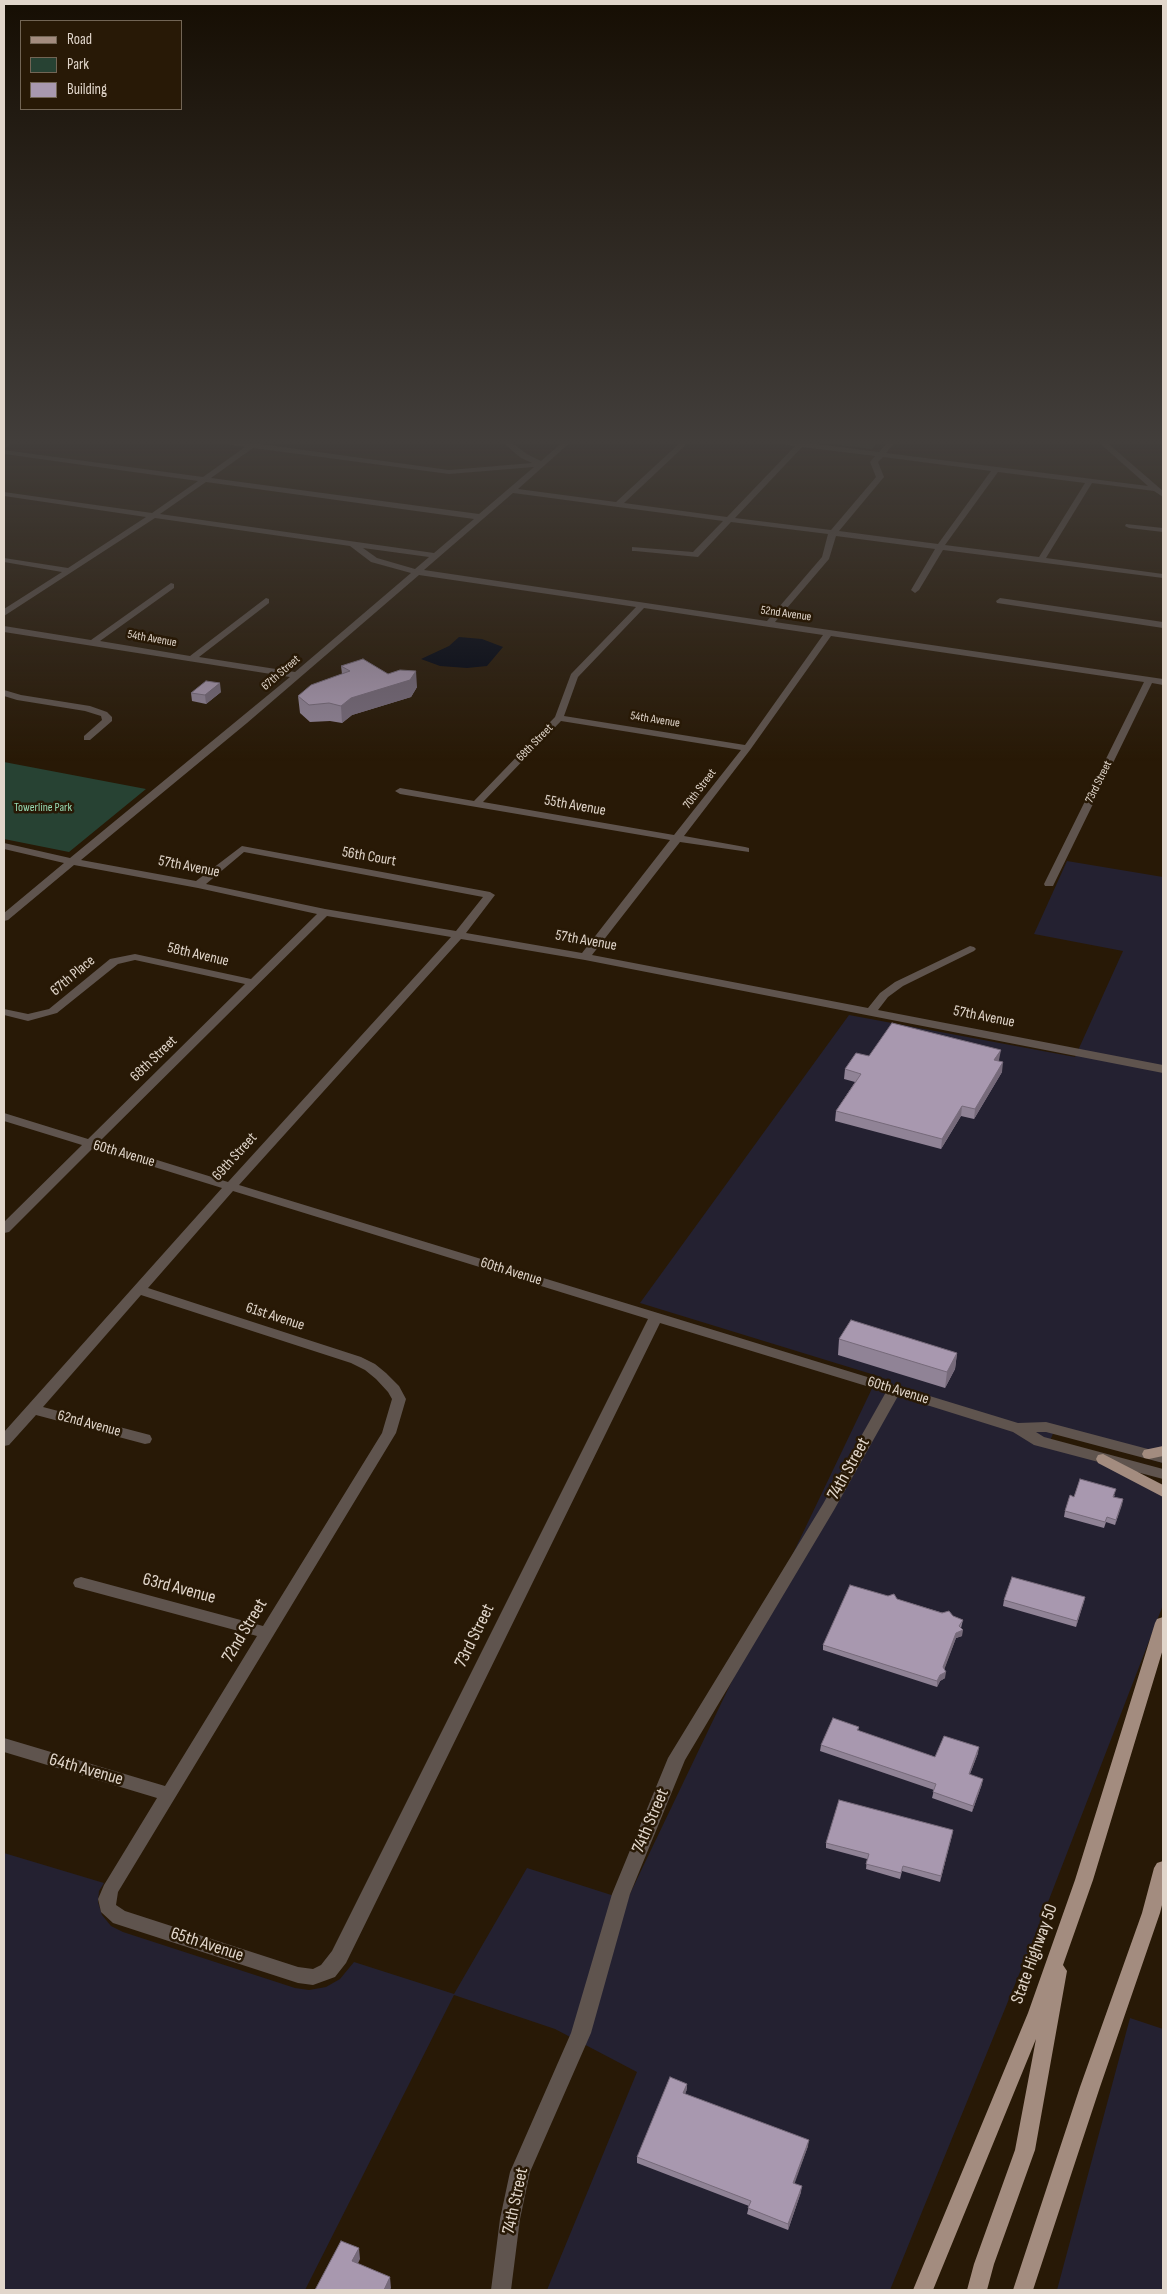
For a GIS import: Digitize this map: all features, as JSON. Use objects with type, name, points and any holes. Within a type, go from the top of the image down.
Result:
[{"type":"main road","points":[[1103,1459],[1163,1492]]},
{"type":"main road","name":"State Highway 50","points":[[923,2290],[1013,2074],[1065,1935],[1120,1769],[1163,1623]]},
{"type":"main road","points":[[1023,2290],[1090,2087],[1151,1913],[1163,1868]]},
{"type":"main road","points":[[977,2290],[984,2264],[1025,2150],[1065,1935]]},
{"type":"main road","points":[[930,2290],[935,2262]]},
{"type":"street","points":[[4,613],[103,547]]},
{"type":"street","name":"52nd Avenue","points":[[356,547],[374,560],[417,572],[1163,682]]},
{"type":"street","points":[[373,547],[436,556]]},
{"type":"street","name":"67th Street","points":[[4,918],[296,675],[446,547]]},
{"type":"street","points":[[635,549],[695,555],[703,547]]},
{"type":"street","points":[[770,624],[826,557],[829,547]]},
{"type":"street","points":[[933,547],[1163,576]]},
{"type":"street","points":[[1041,560],[1049,547]]},
{"type":"street","points":[[915,590],[940,548]]},
{"type":"street","points":[[4,560],[67,570]]},
{"type":"street","points":[[94,642],[171,586]]},
{"type":"street","points":[[191,658],[266,600]]},
{"type":"street","points":[[1000,602],[1163,624]]},
{"type":"street","name":"68th Street","points":[[476,804],[559,718],[574,676],[641,606]]},
{"type":"street","name":"54th Avenue","points":[[4,629],[296,675]]},
{"type":"street","name":"70th Street","points":[[585,957],[747,748],[829,633]]},
{"type":"street","name":"73rd Street","points":[[1049,884],[1149,680]]},
{"type":"street","points":[[6,697],[87,708],[104,714],[108,718],[107,721],[87,738]]},
{"type":"street","name":"54th Avenue","points":[[559,718],[747,748]]},
{"type":"street","name":"55th Avenue","points":[[400,791],[745,850]]},
{"type":"street","name":"57th Avenue","points":[[4,846],[73,862],[198,885],[325,912],[585,957],[1163,1070]]},
{"type":"street","name":"56th Court","points":[[198,885],[242,849],[490,894]]},
{"type":"street","name":"69th Street","points":[[4,1441],[232,1185],[458,936],[490,894]]},
{"type":"street","name":"68th Street","points":[[4,1229],[325,912]]},
{"type":"street","points":[[871,1012],[884,995],[899,984],[970,949]]},
{"type":"street","name":"58th Avenue","points":[[135,957],[255,983]]},
{"type":"street","name":"67th Place","points":[[4,1012],[28,1018],[53,1011],[114,961],[135,957]]},
{"type":"street","name":"60th Avenue","points":[[4,1117],[232,1185],[656,1318],[1018,1428],[1040,1441],[1163,1474]]},
{"type":"street","name":"61st Avenue","points":[[139,1290],[356,1360],[370,1367],[394,1389]]},
{"type":"street","name":"73rd Street","points":[[328,1971],[339,1957],[656,1318]]},
{"type":"street","name":"72nd Street","points":[[110,1890],[389,1433],[399,1399],[394,1389]]},
{"type":"street","name":"74th Street","points":[[501,2290],[510,2219],[520,2172],[581,2033],[621,1894],[677,1758],[828,1506],[894,1390]]},
{"type":"street","name":"62nd Avenue","points":[[33,1409],[145,1439]]},
{"type":"street","name":"60th Avenue","points":[[1018,1428],[1046,1427],[1158,1455]]},
{"type":"street","name":"63rd Avenue","points":[[82,1583],[267,1633]]},
{"type":"street","name":"64th Avenue","points":[[4,1745],[169,1794]]},
{"type":"street","name":"65th Avenue","points":[[110,1890],[107,1899],[108,1907],[119,1917],[298,1975],[313,1977],[328,1971]]},
{"type":"shaded area","points":[[459,637],[482,639],[503,647],[487,666],[467,668],[440,666],[421,659],[449,646]]},
{"type":"shaded area","points":[[1067,861],[1163,877],[1163,1463],[1054,1431],[1048,1446],[1103,1462],[1163,1488],[1163,1605],[1038,1928],[890,2290],[547,2290],[637,2072],[555,2029],[454,1995],[305,2290],[4,2290],[4,1853],[104,1883],[99,1891],[98,1902],[102,1915],[111,1926],[123,1932],[295,1988],[309,1990],[326,1987],[340,1979],[354,1962],[454,1994],[527,1868],[627,1900],[878,1376],[640,1303],[849,1015],[1075,1057],[1123,951],[1034,934]]},
{"type":"shaded area","points":[[1130,2018],[1163,2029],[1163,2290],[1057,2290]]},
{"type":"green space","name":"Towerline Park","points":[[4,762],[146,789],[69,852],[4,839]]},
{"type":"building","points":[[363,659],[388,674],[400,670],[416,671],[410,680],[351,698],[341,706],[329,703],[309,705],[298,696],[311,685],[350,671],[341,666]]},
{"type":"building","points":[[206,681],[220,683],[205,695],[191,693]]},
{"type":"building","points":[[892,1023],[1001,1050],[994,1060],[1003,1062],[975,1109],[962,1106],[942,1139],[836,1111],[861,1074],[845,1069],[856,1053],[869,1056]]},
{"type":"building","points":[[851,1320],[957,1353],[947,1372],[839,1339]]},
{"type":"building","points":[[1080,1479],[1116,1489],[1113,1497],[1123,1499],[1116,1520],[1107,1517],[1105,1522],[1065,1511],[1070,1495],[1074,1497]]},
{"type":"building","points":[[1012,1577],[1085,1597],[1077,1621],[1004,1600]]},
{"type":"building","points":[[850,1585],[888,1596],[894,1594],[897,1599],[942,1613],[949,1611],[953,1616],[963,1620],[959,1626],[963,1630],[956,1633],[943,1667],[946,1672],[940,1675],[937,1681],[823,1645]]},
{"type":"building","points":[[833,1718],[859,1727],[857,1730],[935,1757],[944,1736],[979,1747],[969,1774],[983,1779],[973,1806],[933,1792],[936,1784],[821,1745]]},
{"type":"building","points":[[839,1800],[953,1830],[941,1876],[903,1866],[901,1873],[866,1864],[869,1854],[826,1843]]},
{"type":"building","points":[[670,2077],[687,2084],[683,2093],[809,2140],[793,2183],[802,2186],[788,2224],[748,2208],[751,2201],[637,2157]]},
{"type":"building","points":[[341,2241],[359,2248],[352,2261],[390,2277],[384,2290],[315,2290]]}]
